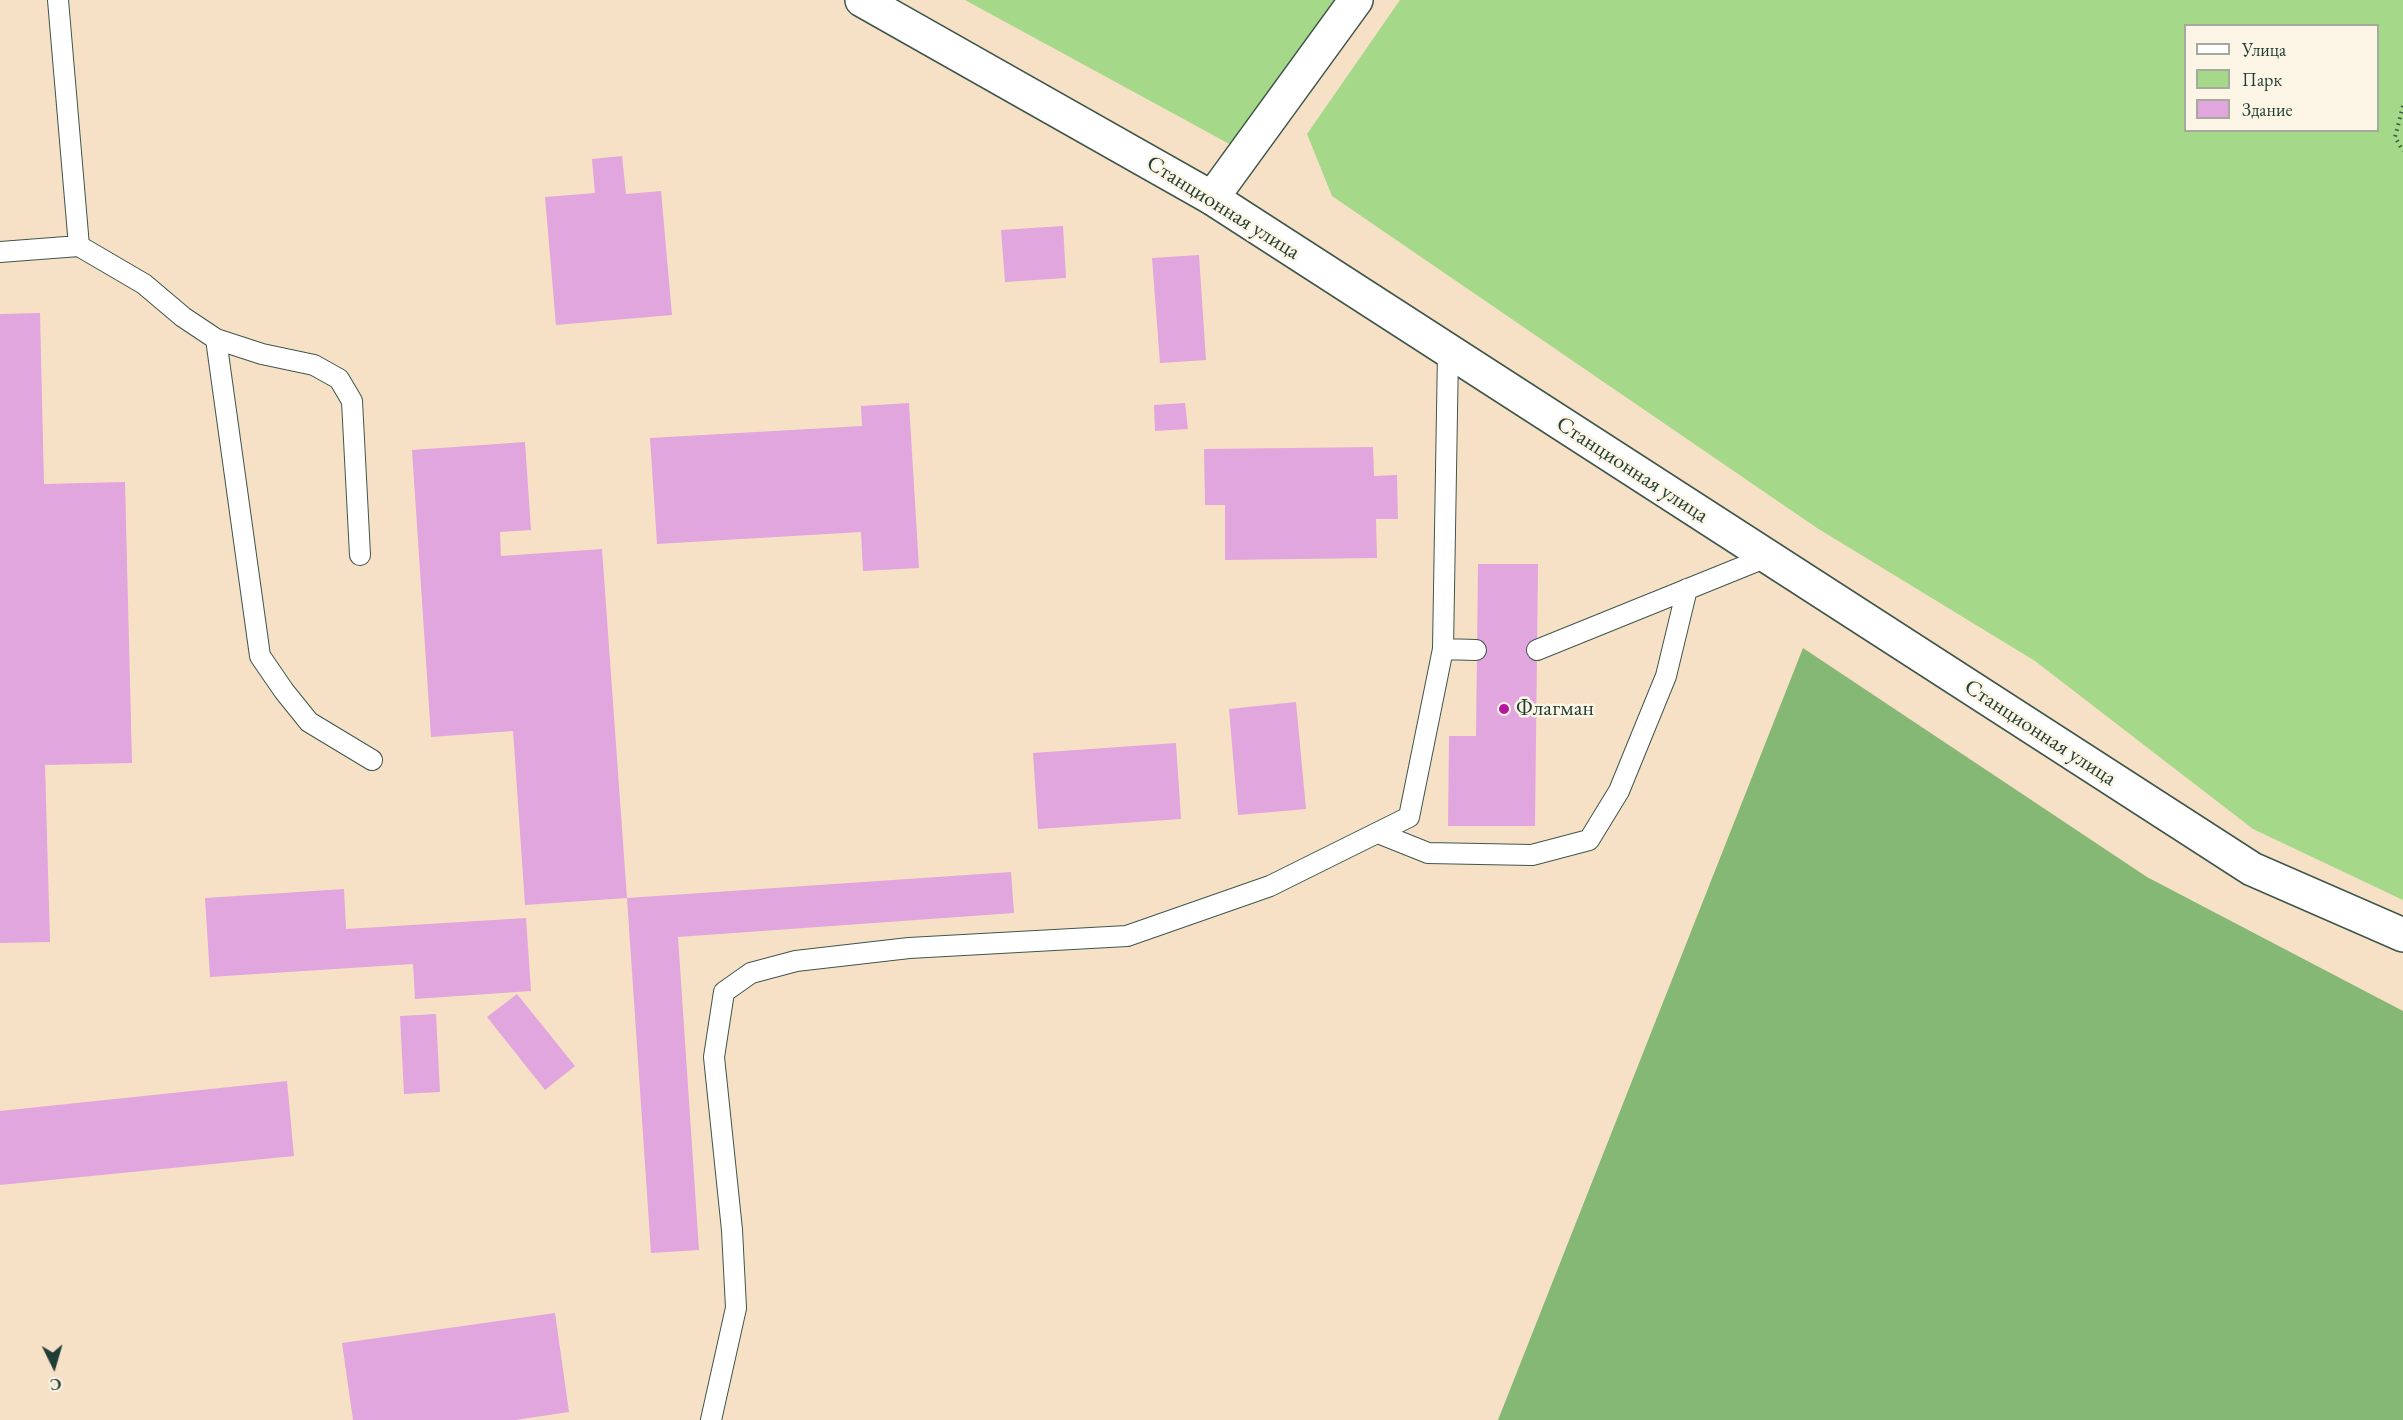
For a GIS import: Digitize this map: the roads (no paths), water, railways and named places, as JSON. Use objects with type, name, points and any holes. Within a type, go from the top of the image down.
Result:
[{"type":"main road","name":"Станционная улица","points":[[862,0],[1212,198],[2252,869],[2403,935]]},
{"type":"main road","points":[[1212,198],[1356,0]]},
{"type":"lane","points":[[58,0],[79,246]]},
{"type":"lane","points":[[0,252],[79,246],[144,284],[183,317],[216,339],[262,354],[314,365],[339,379],[352,401],[360,555]]},
{"type":"lane","points":[[216,339],[260,656],[309,722],[372,760]]},
{"type":"lane","points":[[711,1420],[736,1308],[732,1230],[714,1057],[724,992],[752,973],[796,961],[921,947],[1126,936],[1270,886],[1409,817],[1443,650],[1448,352]]},
{"type":"lane","points":[[1537,650],[1767,557]]},
{"type":"lane","points":[[1378,833],[1428,853],[1532,855],[1589,840],[1619,791],[1666,676],[1687,589]]},
{"type":"lane","points":[[1443,650],[1476,650]]},
{"type":"place","name":"Флагман","points":[[1504,709]]}]
